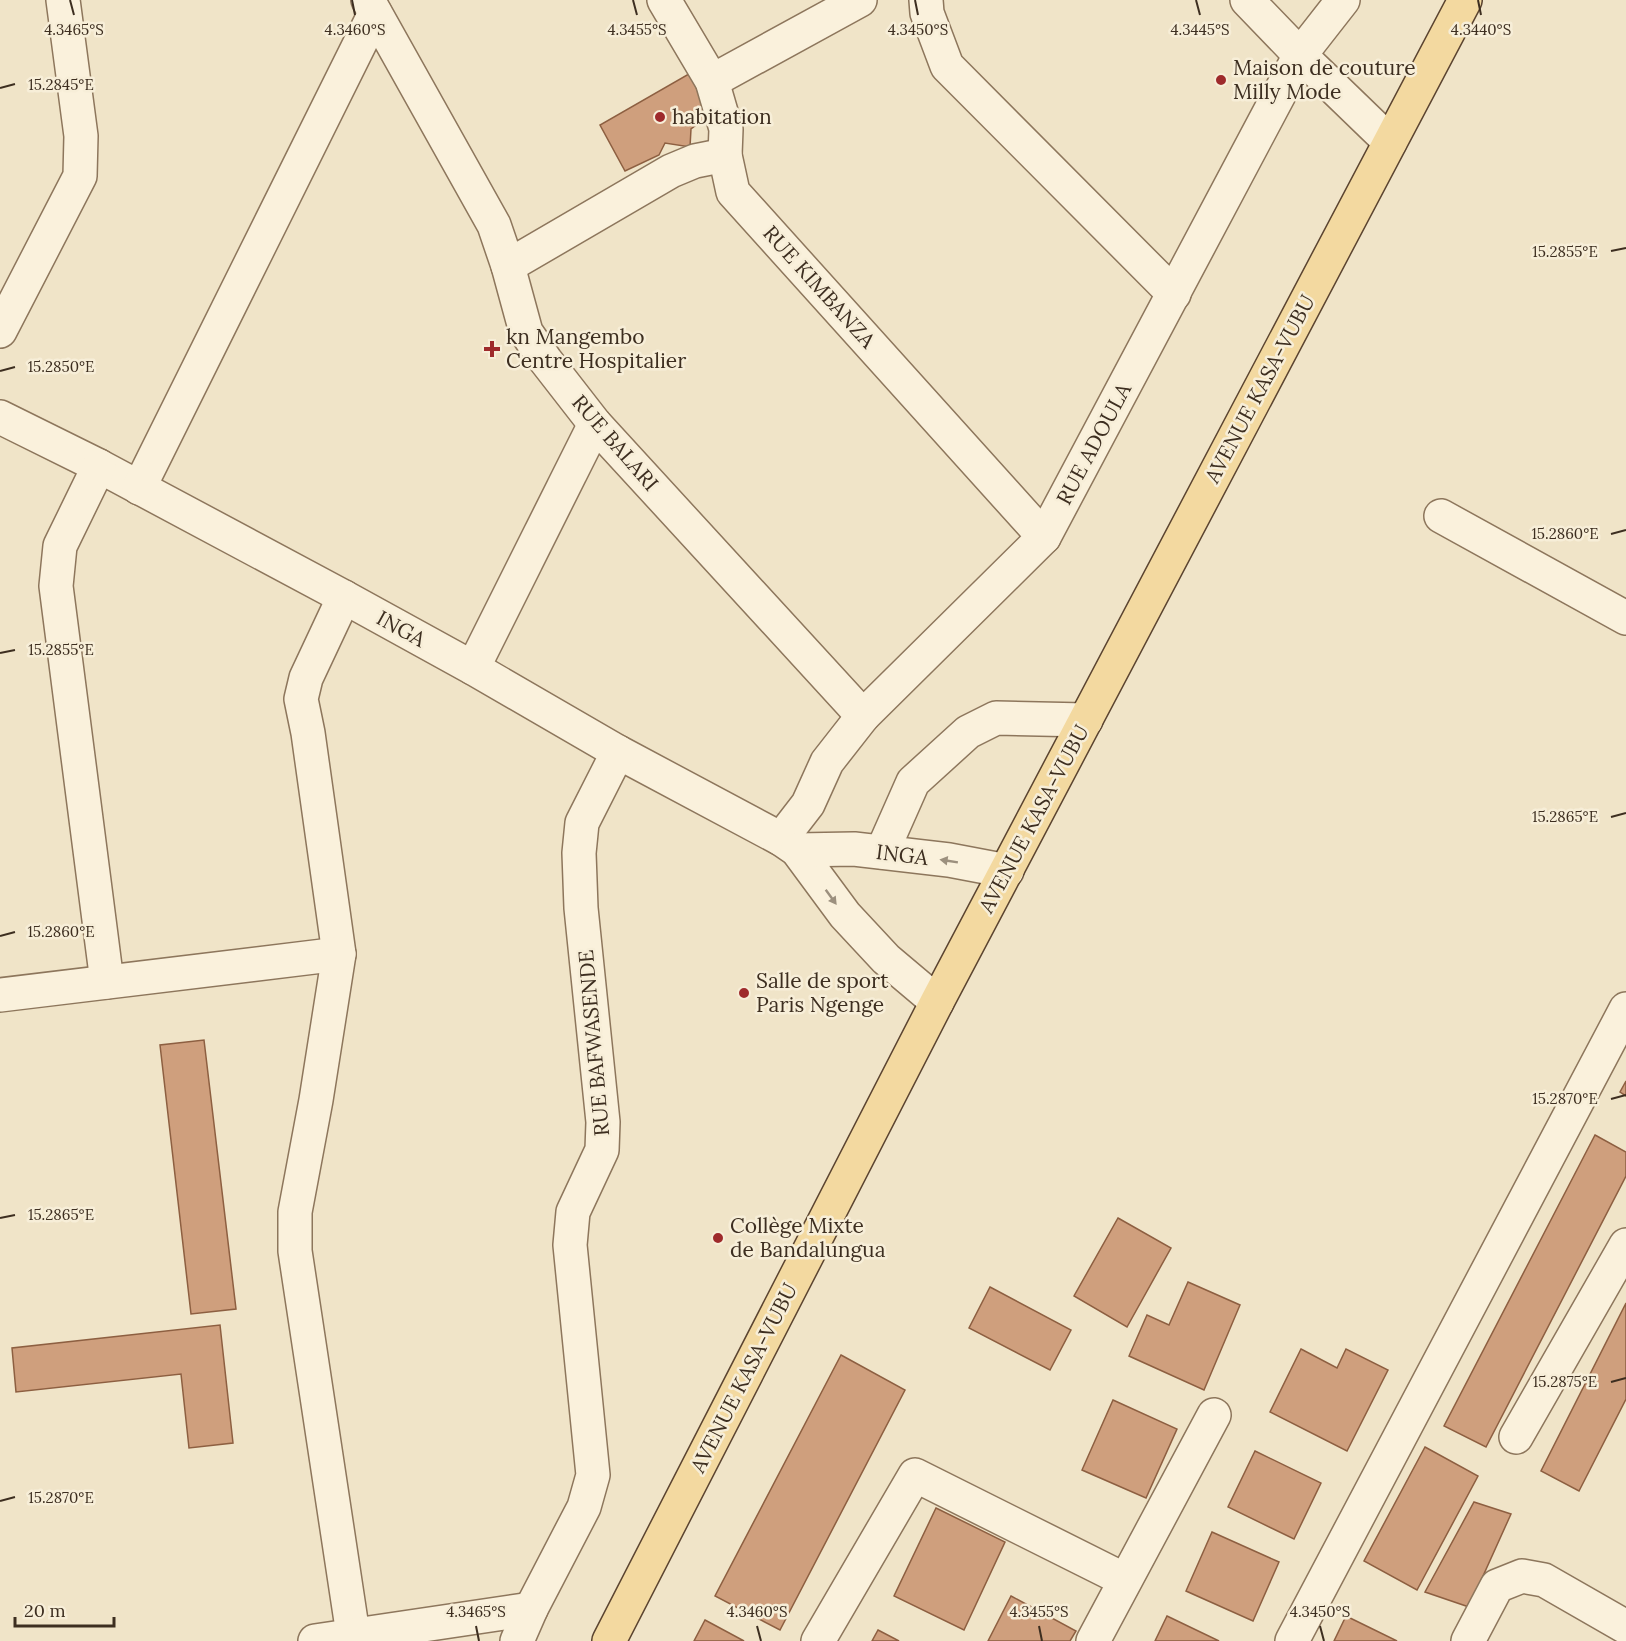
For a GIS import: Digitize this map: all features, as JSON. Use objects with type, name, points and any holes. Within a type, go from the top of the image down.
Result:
[{"type":"main road","name":"AVENUE KASA-VUBU","points":[[609,1641],[937,1002],[1465,0]]},
{"type":"street","points":[[0,331],[80,176],[81,136],[63,0]]},
{"type":"street","name":"RUE KIMBANZA","points":[[664,0],[712,81],[726,129],[725,155],[733,192],[1044,537]]},
{"type":"street","points":[[712,81],[860,0]]},
{"type":"street","points":[[926,0],[927,13],[947,66],[1174,294]]},
{"type":"street","points":[[1247,0],[1390,142]]},
{"type":"street","name":"RUE ADOULA","points":[[789,845],[827,762],[862,716],[1044,537],[1300,55],[1343,0]]},
{"type":"street","points":[[139,488],[372,7]]},
{"type":"street","name":"RUE BALARI","points":[[372,7],[494,225],[526,332],[546,361],[595,424],[862,716]]},
{"type":"street","points":[[508,266],[671,171],[695,161],[725,155]]},
{"type":"street","name":"INGA","points":[[0,417],[99,466],[344,597],[618,752],[789,845],[844,915],[886,959],[937,1002]]},
{"type":"street","points":[[473,668],[595,424]]},
{"type":"street","points":[[99,466],[60,546],[56,586],[107,982]]},
{"type":"street","points":[[1442,516],[1626,618]]},
{"type":"street","points":[[344,597],[306,678],[301,699],[308,733],[339,954],[316,1100],[295,1212],[295,1251],[353,1638]]},
{"type":"street","points":[[882,852],[913,782],[968,732],[996,718],[1086,720]]},
{"type":"street","name":"RUE BAFWASENDE","points":[[517,1641],[584,1507],[593,1475],[570,1245],[573,1212],[603,1150],[603,1122],[581,908],[579,854],[582,823],[618,752]]},
{"type":"street","name":"INGA","points":[[789,845],[882,852],[949,860],[1007,871]]},
{"type":"street","points":[[0,994],[339,954]]},
{"type":"street","points":[[1292,1641],[1626,1010]]},
{"type":"street","points":[[1516,1437],[1626,1245]]},
{"type":"street","points":[[1093,1641],[1214,1415]]},
{"type":"street","points":[[818,1641],[915,1475],[1125,1580]]},
{"type":"street","points":[[1468,1641],[1497,1587],[1522,1576],[1544,1580],[1626,1627]]},
{"type":"street","points":[[315,1641],[353,1638],[531,1609]]},
{"type":"building","name":"habitation","points":[[694,71],[716,110],[691,129],[690,147],[665,143],[659,155],[625,171],[600,125]]},
{"type":"building","points":[[204,1040],[236,1309],[191,1314],[160,1045]]},
{"type":"building","points":[[1626,1081],[1626,1096],[1620,1092]]},
{"type":"building","points":[[1595,1135],[1626,1152],[1626,1176],[1486,1447],[1444,1426]]},
{"type":"building","points":[[1118,1218],[1171,1248],[1127,1327],[1074,1296]]},
{"type":"building","points":[[1188,1282],[1240,1305],[1204,1390],[1129,1356],[1147,1315],[1169,1325]]},
{"type":"building","points":[[990,1287],[1071,1330],[1050,1370],[969,1328]]},
{"type":"building","points":[[1626,1303],[1626,1399],[1579,1491],[1541,1471]]},
{"type":"building","points":[[220,1325],[233,1443],[189,1448],[181,1374],[16,1392],[12,1348]]},
{"type":"building","points":[[1301,1349],[1337,1368],[1346,1349],[1388,1370],[1347,1451],[1270,1412]]},
{"type":"building","points":[[841,1355],[905,1390],[780,1630],[715,1596]]},
{"type":"building","points":[[1113,1400],[1177,1429],[1146,1498],[1082,1470]]},
{"type":"building","points":[[1425,1447],[1478,1476],[1417,1590],[1364,1561]]},
{"type":"building","points":[[1255,1451],[1321,1483],[1294,1539],[1228,1507]]},
{"type":"building","points":[[1474,1502],[1511,1514],[1469,1607],[1425,1592]]},
{"type":"building","points":[[936,1508],[1005,1542],[964,1630],[894,1596]]},
{"type":"building","points":[[1212,1532],[1279,1562],[1253,1621],[1186,1591]]},
{"type":"building","points":[[1011,1596],[1076,1631],[1070,1641],[988,1641]]},
{"type":"building","points":[[1167,1616],[1219,1641],[1155,1641]]},
{"type":"building","points":[[1346,1616],[1397,1641],[1334,1641]]},
{"type":"building","points":[[705,1620],[744,1641],[694,1641]]},
{"type":"building","points":[[878,1630],[899,1641],[872,1641]]},
{"type":"place","name":"Maison de couture Milly Mode","points":[[1221,80]]},
{"type":"place","name":"habitation","points":[[660,117]]},
{"type":"place","name":"kn Mangembo Centre Hospitalier","points":[[492,349]]},
{"type":"place","name":"Salle de sport Paris Ngenge","points":[[744,993]]},
{"type":"place","name":"Collège Mixte de Bandalungua","points":[[718,1238]]}]
